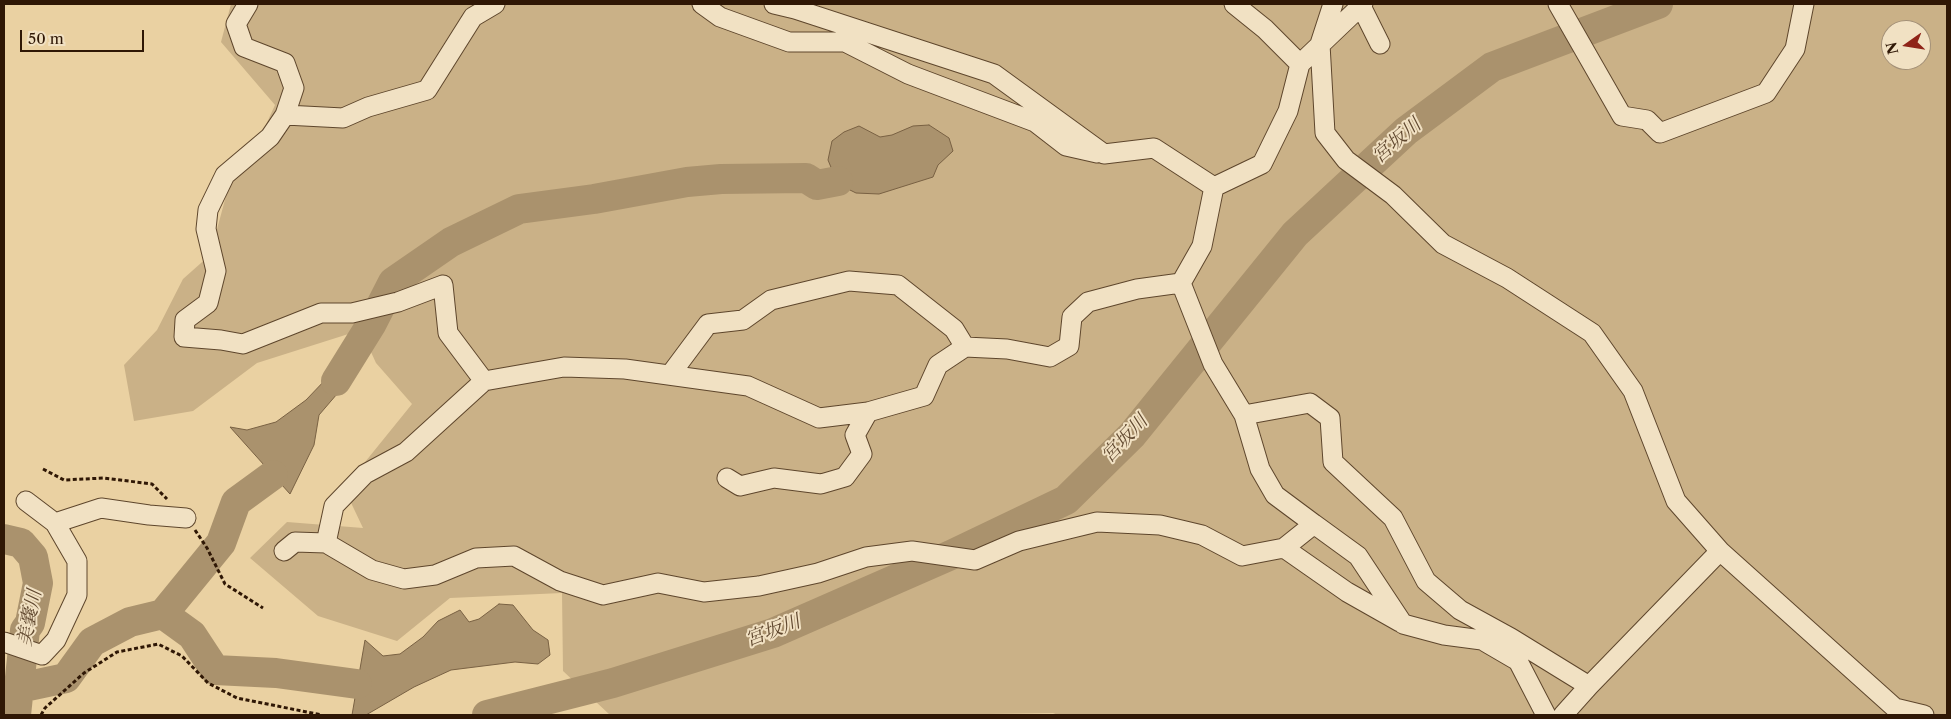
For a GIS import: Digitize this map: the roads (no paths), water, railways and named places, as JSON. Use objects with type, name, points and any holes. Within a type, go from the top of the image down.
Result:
[{"type":"street","points":[[248,4],[236,24],[244,46],[285,63],[294,88],[285,115],[270,137],[225,175],[208,210],[206,229],[216,271],[208,303],[186,320],[184,337],[243,344],[321,313],[352,313],[379,307],[443,285],[448,333],[484,381]]},
{"type":"street","points":[[285,115],[343,118],[368,107],[427,90],[474,17],[495,4]]},
{"type":"street","points":[[702,4],[720,17],[789,42],[845,42],[908,74],[1035,122],[1066,146],[1104,154],[1154,148],[1214,187]]},
{"type":"street","points":[[774,4],[795,9],[994,74],[1104,154]]},
{"type":"street","points":[[1234,4],[1300,64]]},
{"type":"street","points":[[1333,4],[1320,44],[1325,133],[1346,160],[1393,195],[1443,244],[1507,278],[1592,333],[1633,391],[1676,501],[1720,551],[1895,708],[1924,715]]},
{"type":"street","points":[[1214,187],[1262,164],[1288,111],[1300,64],[1361,4],[1380,44]]},
{"type":"street","points":[[1558,4],[1622,116],[1647,120],[1660,133],[1766,92],[1795,49],[1804,4]]},
{"type":"street","points":[[1181,283],[1202,246],[1214,187]]},
{"type":"street","points":[[670,375],[708,324],[743,320],[771,300],[849,281],[898,285],[954,329],[965,347]]},
{"type":"street","points":[[326,543],[334,506],[365,474],[406,452],[484,381],[564,367],[625,369],[748,386],[819,418],[868,412],[924,396],[938,365],[965,347],[1007,349],[1050,356],[1069,346],[1072,317],[1088,302],[1137,289],[1181,283]]},
{"type":"street","points":[[1181,283],[1213,364],[1244,415],[1260,469],[1275,495],[1358,556],[1404,624]]},
{"type":"street","points":[[1244,415],[1310,403],[1330,418],[1333,462],[1393,518],[1426,581],[1460,610],[1589,686]]},
{"type":"street","points":[[727,478],[740,486],[774,478],[821,484],[845,477],[862,454],[855,435],[868,412]]},
{"type":"street","points":[[4,642],[42,655],[56,640],[77,595],[77,561],[55,523],[26,501]]},
{"type":"street","points":[[55,523],[100,508],[186,518]]},
{"type":"street","points":[[284,551],[295,542],[326,543],[372,570],[404,580],[435,575],[476,558],[514,556],[560,581],[603,595],[658,583],[704,592],[759,586],[818,573],[866,557],[912,551],[975,560],[1019,540],[1097,522],[1160,525],[1202,535],[1242,556],[1284,548],[1314,524]]},
{"type":"street","points":[[1284,548],[1347,592],[1404,624],[1444,635],[1482,640],[1518,661],[1546,715]]},
{"type":"street","points":[[1563,715],[1720,551]]},
{"type":"waterway","name":"宮坂川","points":[[487,715],[613,683],[773,633],[951,555],[1066,500],[1132,435],[1295,234],[1406,131],[1492,67],[1658,4]]},
{"type":"waterway","points":[[336,381],[372,323],[393,282],[451,242],[519,209],[594,199],[687,182],[721,179],[806,178],[817,185],[838,181]]},
{"type":"waterway","points":[[19,688],[66,678],[92,642],[130,622],[163,614],[221,543],[236,502],[273,475]]},
{"type":"waterway","name":"美嚢川","points":[[4,539],[21,543],[33,557],[38,583],[30,623],[25,630],[16,715]]},
{"type":"waterway","points":[[163,614],[192,635],[215,670],[276,673],[357,684]]}]
